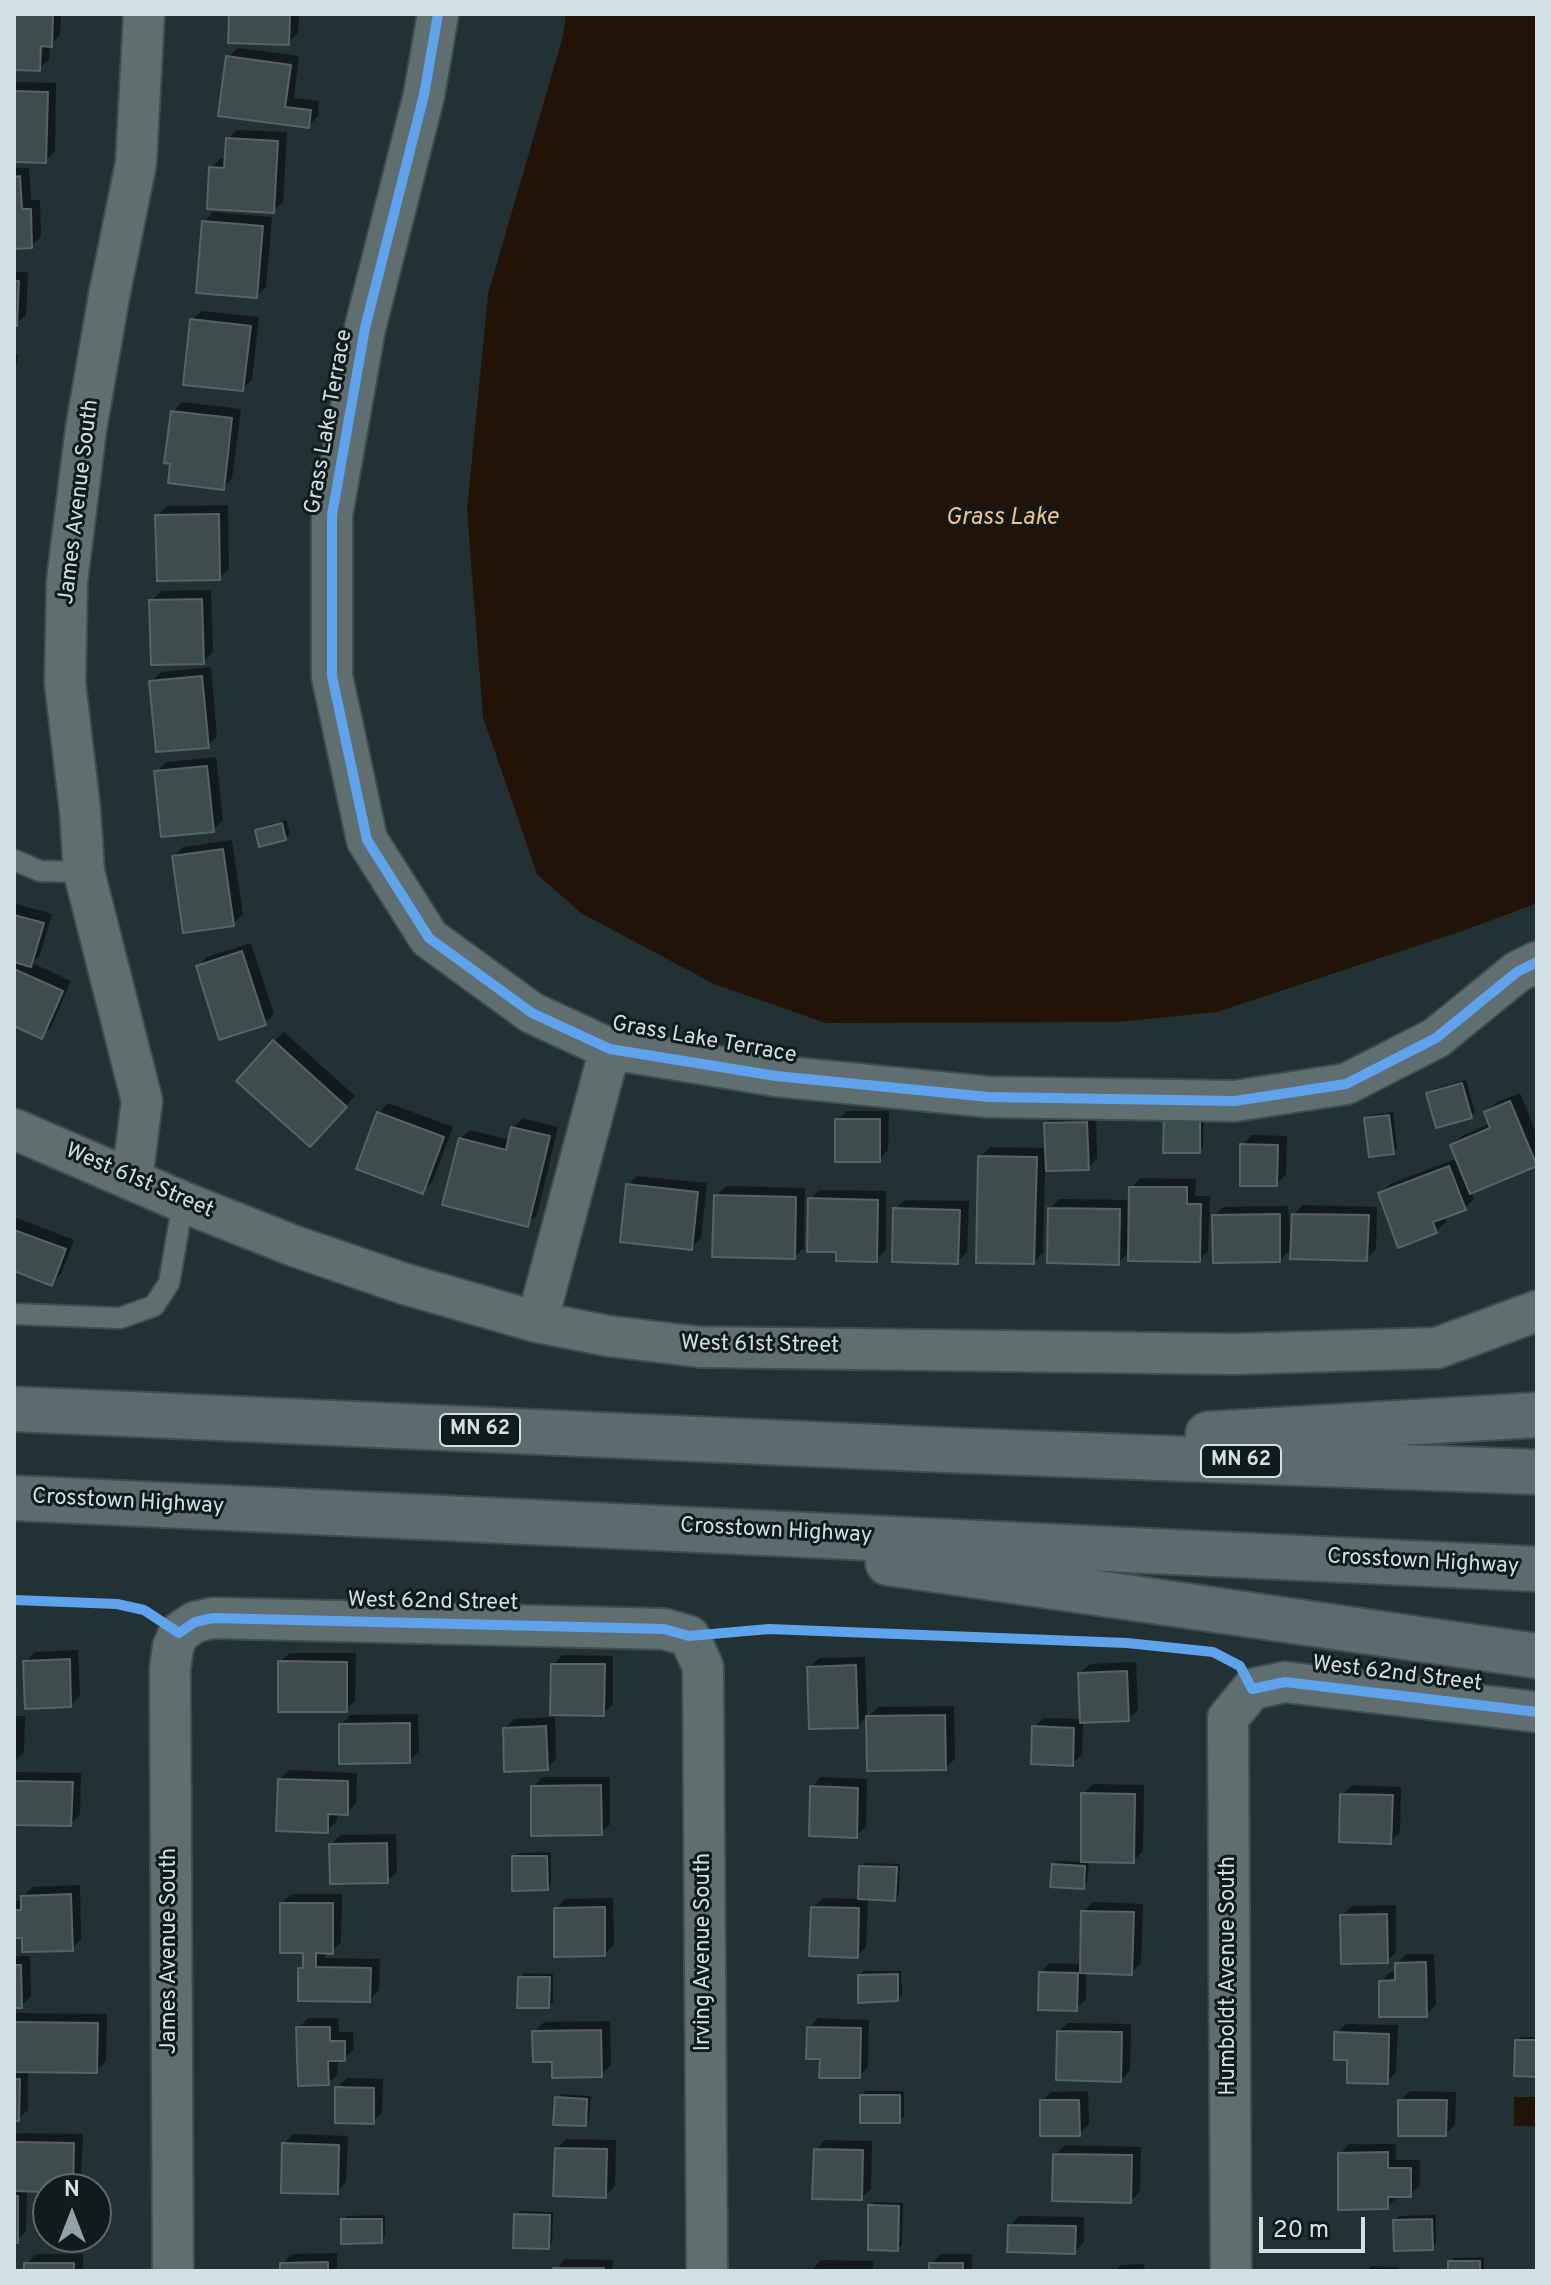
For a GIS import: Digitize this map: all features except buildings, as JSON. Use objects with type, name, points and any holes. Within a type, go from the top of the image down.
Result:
[{"type":"highway","name":"MN 62","points":[[14,1409],[946,1450],[1537,1472]]},
{"type":"highway","points":[[946,1450],[1537,1415]]},
{"type":"highway","name":"Crosstown Highway","points":[[14,1498],[1537,1569]]},
{"type":"highway","points":[[628,1525],[1537,1656]]},
{"type":"street","name":"James Avenue South","points":[[132,1179],[142,1101],[84,872],[65,683],[67,581],[86,429],[136,163],[144,14]]},
{"type":"street","name":"Grass Lake Terrace","points":[[438,14],[424,95],[365,328],[332,515],[332,676],[367,840],[429,938],[532,1013],[610,1049],[776,1076],[989,1097],[1235,1101],[1346,1084],[1436,1038],[1517,972],[1537,962]]},
{"type":"street","name":"Grass Lake Terrace","points":[[537,1322],[610,1049]]},
{"type":"street","name":"West 61st Street","points":[[14,1129],[183,1202],[391,1280],[537,1322],[608,1336],[700,1347],[1234,1354],[1437,1348],[1537,1311]]},
{"type":"street","name":"West 62nd Street","points":[[179,1633],[195,1622],[213,1618],[664,1629],[689,1636]]},
{"type":"street","name":"James Avenue South","points":[[173,2271],[170,1669],[173,1647],[179,1633]]},
{"type":"street","name":"Irving Avenue South","points":[[689,1636],[703,1667],[707,2271]]},
{"type":"street","name":"West 62nd Street","points":[[1252,1689],[1285,1682],[1537,1712]]},
{"type":"street","name":"Humboldt Avenue South","points":[[1231,2271],[1228,1718],[1252,1689]]},
{"type":"lane","points":[[14,860],[40,871],[84,872]]},
{"type":"lane","points":[[14,1314],[120,1318],[154,1306],[169,1283],[183,1202]]},
{"type":"water","name":"Grass Lake","points":[[566,14],[1537,14],[1537,903],[1217,1012],[1117,1022],[826,1023],[714,984],[581,913],[537,874],[483,717],[467,510],[488,294],[563,36]]},
{"type":"water","points":[[1514,2097],[1537,2097],[1537,2126],[1514,2126]]},
{"type":"cycle path","points":[[438,14],[424,95],[365,328],[332,515],[332,676],[367,840],[429,938],[532,1013],[610,1049],[776,1076],[989,1097],[1235,1101],[1346,1084],[1436,1038],[1517,972],[1537,962]]},
{"type":"cycle path","points":[[14,1600],[117,1604],[144,1610],[179,1633],[195,1622],[213,1618],[664,1629],[689,1636],[769,1629],[1127,1643],[1213,1652],[1240,1666],[1252,1689],[1285,1682],[1537,1712]]}]
